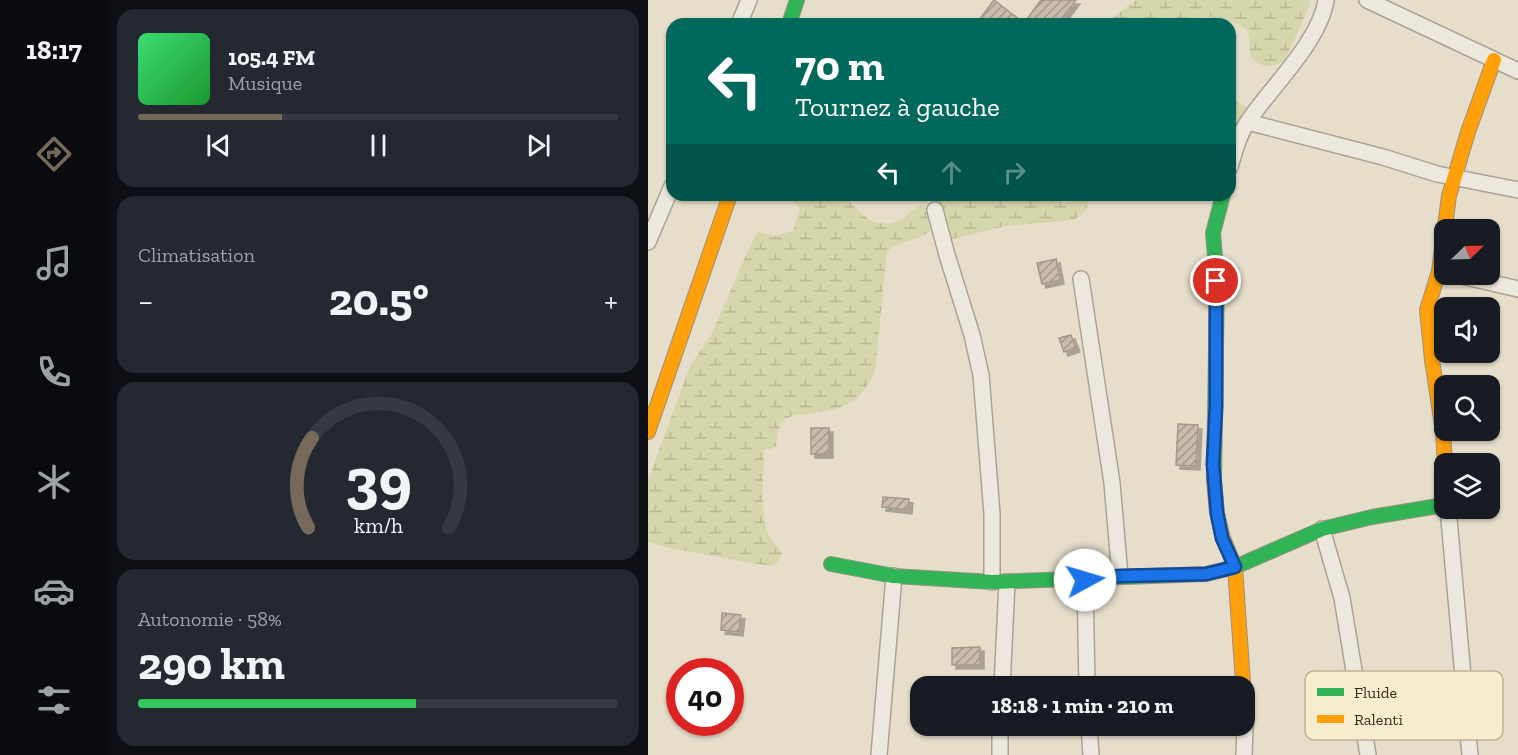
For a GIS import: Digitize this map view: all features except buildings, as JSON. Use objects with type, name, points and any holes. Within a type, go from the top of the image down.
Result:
[{"type":"street","points":[[742,18],[749,0]]},
{"type":"street","points":[[791,18],[797,0]]},
{"type":"street","points":[[1236,144],[1248,122],[1316,29],[1326,0]]},
{"type":"street","points":[[1367,0],[1518,71]]},
{"type":"street","points":[[1448,219],[1449,196],[1494,60]]},
{"type":"street","points":[[1248,122],[1383,157],[1437,174],[1518,190]]},
{"type":"street","points":[[648,242],[666,200]]},
{"type":"street","points":[[648,432],[728,201]]},
{"type":"street","points":[[1221,201],[1213,233],[1216,281],[1216,407],[1213,464],[1217,513],[1222,538],[1235,567],[1243,676]]},
{"type":"street","points":[[936,210],[947,255],[972,335],[981,375],[999,582],[1002,676]]},
{"type":"street","points":[[1081,279],[1112,483],[1120,576]]},
{"type":"street","points":[[1440,285],[1427,310],[1444,453]]},
{"type":"street","points":[[1497,285],[1518,290]]},
{"type":"street","points":[[831,564],[894,576],[999,582],[1206,574],[1235,567],[1322,529],[1372,517],[1434,507]]},
{"type":"street","points":[[1449,519],[1463,671]]},
{"type":"street","points":[[1322,529],[1342,598],[1354,671]]},
{"type":"street","points":[[879,755],[894,576]]},
{"type":"street","points":[[1085,580],[1087,676]]},
{"type":"street","points":[[1000,736],[1000,755]]},
{"type":"street","points":[[1090,736],[1091,755]]},
{"type":"street","points":[[1244,755],[1245,736]]},
{"type":"street","points":[[1366,740],[1368,755]]},
{"type":"street","points":[[1469,740],[1470,755]]},
{"type":"green space","points":[[1136,0],[1308,0],[1311,2],[1285,60],[1268,66],[1251,58],[1247,30],[1236,23],[1236,18],[1112,18]]},
{"type":"green space","points":[[1236,101],[1251,111],[1236,137]]},
{"type":"green space","points":[[791,201],[848,201],[867,218],[888,224],[901,220],[919,206],[925,205],[933,227],[923,236],[898,244],[887,252],[875,371],[863,392],[848,404],[829,411],[785,419],[778,430],[776,447],[764,450],[765,523],[768,534],[782,554],[778,562],[770,566],[674,549],[648,542],[648,480],[690,366],[710,337],[755,235],[759,232],[775,236],[793,231],[800,208]]},
{"type":"green space","points":[[934,201],[1089,202],[1087,209],[1074,220],[1005,226],[953,239],[944,229]]},
{"type":"traffic: fast","points":[[791,18],[797,0]]},
{"type":"traffic: fast","points":[[1214,480],[1217,281],[1213,233],[1221,201]]},
{"type":"traffic: fast","points":[[831,564],[894,576],[992,582],[1206,574],[1235,567],[1322,529],[1372,517],[1434,507]]},
{"type":"traffic: slow","points":[[1444,453],[1427,310],[1439,271],[1449,196],[1468,132],[1494,60]]},
{"type":"traffic: slow","points":[[648,432],[728,201]]},
{"type":"traffic: slow","points":[[1214,480],[1217,513],[1223,538],[1235,567],[1243,676]]},
{"type":"route","points":[[1085,580],[1120,576],[1155,577],[1206,574],[1235,567],[1222,538],[1217,513],[1213,464],[1216,407],[1216,281]]}]
